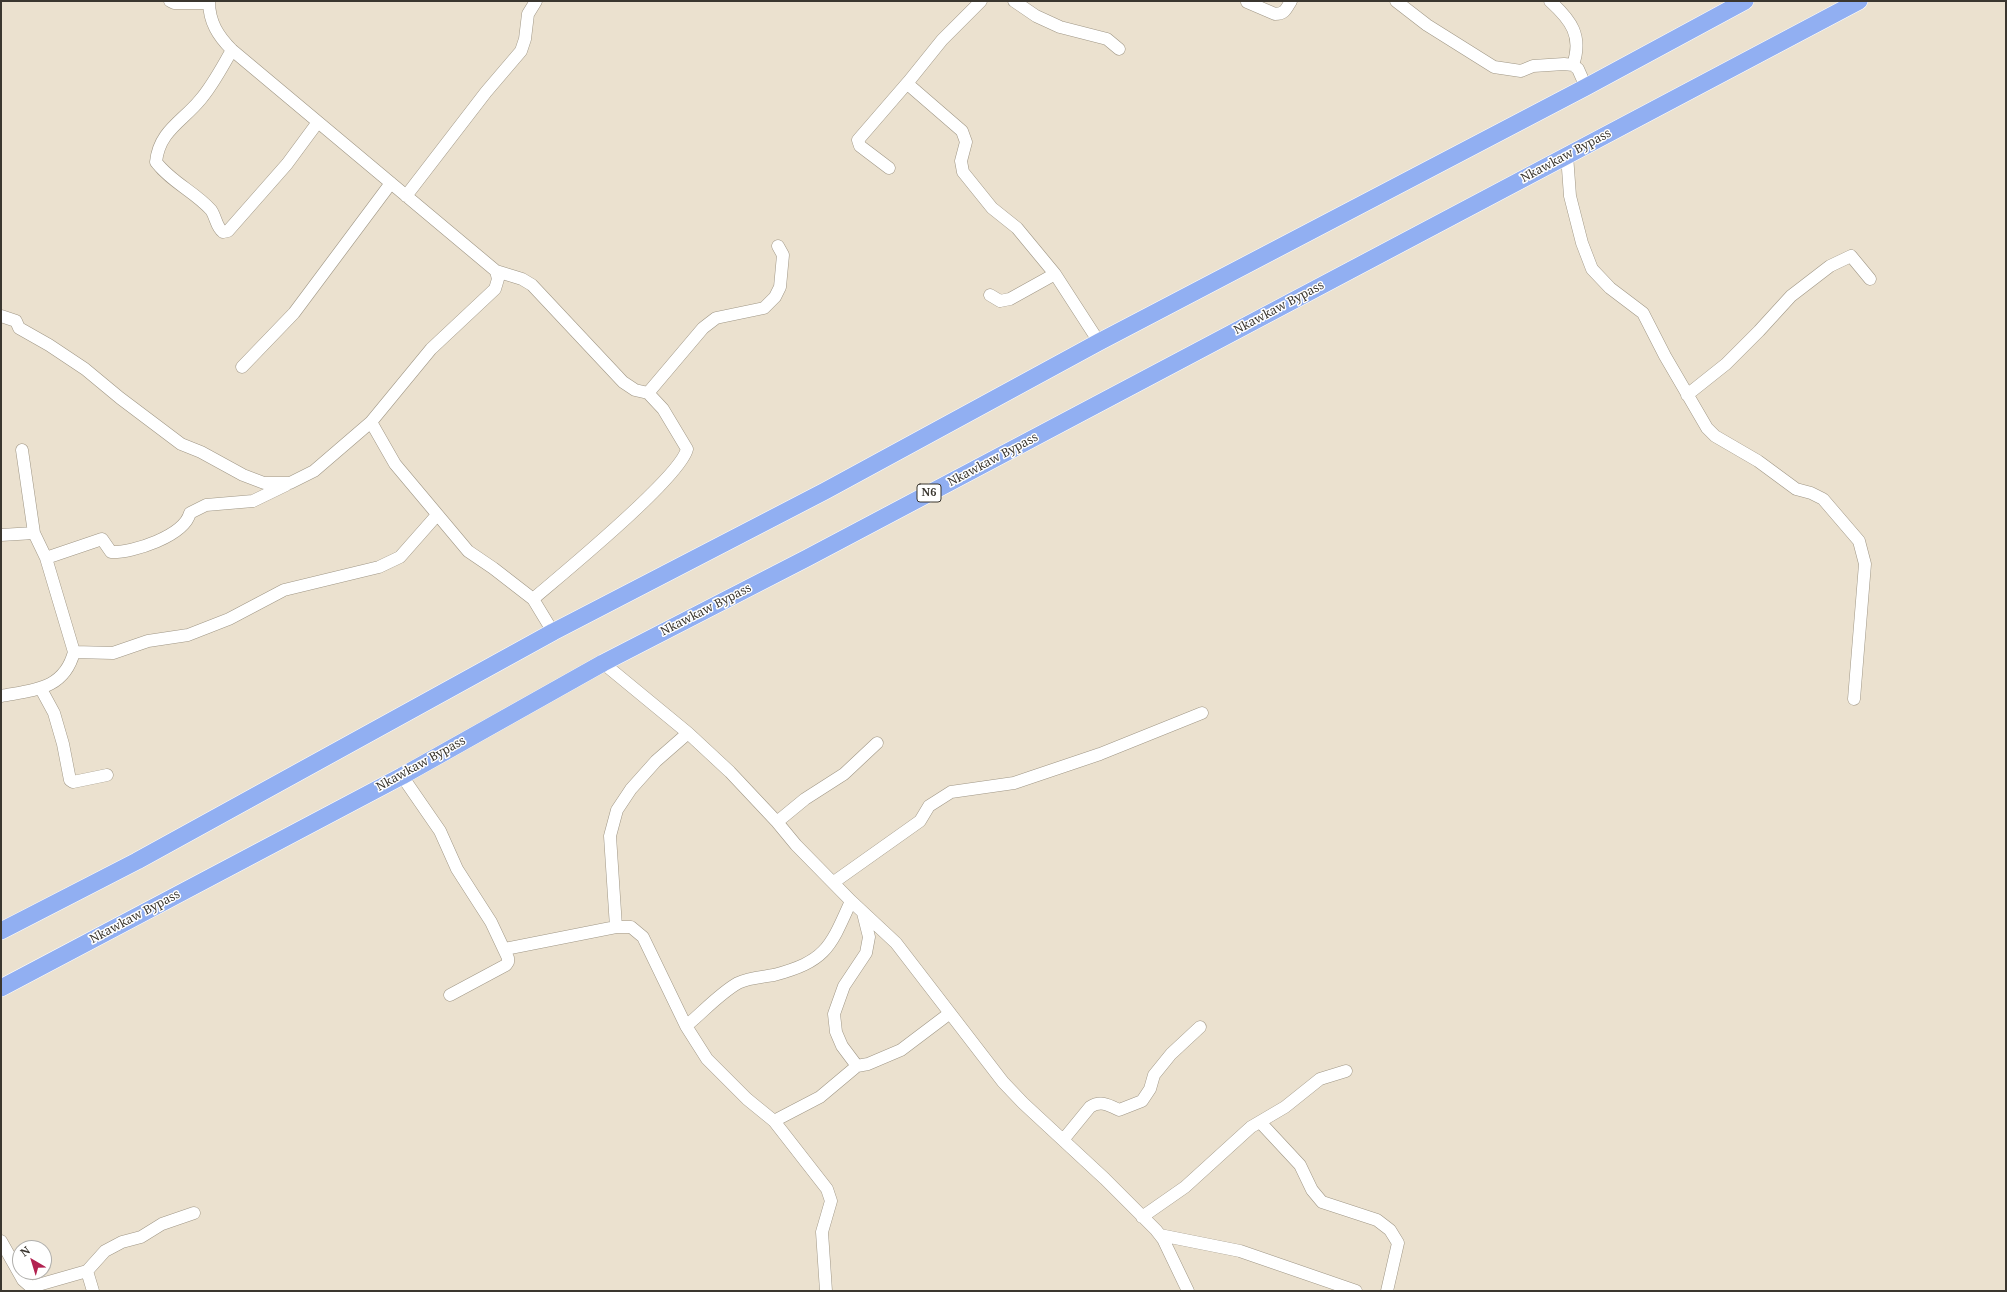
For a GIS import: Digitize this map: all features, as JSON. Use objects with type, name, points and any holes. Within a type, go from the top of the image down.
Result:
[{"type":"highway","points":[[1,931],[137,861],[553,632],[825,491],[1099,342],[1586,87],[1745,1]]},
{"type":"highway","name":"Nkawkaw Bypass","points":[[1,988],[402,776],[604,663],[814,554],[1859,1]]},
{"type":"street","points":[[170,1],[174,3],[209,2],[212,22],[219,37],[232,50],[496,271],[522,279],[532,285],[623,382],[635,390],[648,392],[663,409],[686,446],[686,452],[682,461],[609,533],[533,599]]},
{"type":"street","points":[[406,196],[486,92],[521,51],[525,39],[528,14],[536,1]]},
{"type":"street","points":[[889,168],[860,146],[858,140],[942,40],[981,1]]},
{"type":"street","points":[[1014,1],[1036,16],[1060,27],[1107,39],[1119,49]]},
{"type":"street","points":[[1247,2],[1275,14],[1280,14],[1284,12],[1291,1]]},
{"type":"street","points":[[1396,1],[1427,25],[1494,67],[1521,71],[1533,66],[1564,64],[1573,65],[1578,69],[1586,87]]},
{"type":"street","points":[[1550,1],[1575,30],[1578,51],[1573,65]]},
{"type":"street","points":[[232,50],[206,93],[168,132],[158,150],[156,162],[176,183],[202,202],[211,211],[220,230],[223,232],[228,231],[287,164],[318,122]]},
{"type":"street","points":[[909,81],[910,86],[917,93],[962,131],[966,142],[961,161],[963,172],[992,208],[1017,228],[1055,274],[1099,342]]},
{"type":"street","points":[[1567,155],[1570,196],[1582,243],[1592,269],[1610,288],[1643,313],[1707,428],[1715,436],[1758,461],[1796,489],[1811,493],[1823,499],[1859,541],[1865,564],[1854,699]]},
{"type":"street","points":[[242,367],[294,313],[391,183]]},
{"type":"street","points":[[648,392],[704,328],[716,318],[764,308],[775,297],[780,287],[783,255],[778,246]]},
{"type":"street","points":[[1687,394],[1726,364],[1791,296],[1830,266],[1851,256],[1870,279]]},
{"type":"street","points":[[46,558],[102,539],[111,552],[124,552],[160,540],[182,528],[188,520],[190,513],[206,505],[254,501],[314,471],[371,422],[431,349],[495,289],[498,279],[496,271]]},
{"type":"street","points":[[990,294],[1000,301],[1010,300],[1055,274]]},
{"type":"street","points":[[1,316],[16,321],[19,328],[49,345],[85,369],[120,398],[181,444],[201,452],[242,475],[264,483],[290,483]]},
{"type":"street","points":[[371,422],[395,464],[468,551],[533,599],[553,632]]},
{"type":"street","points":[[1,696],[41,689],[52,683],[61,675],[72,661],[74,652],[46,558],[34,533],[22,450]]},
{"type":"street","points":[[74,652],[113,653],[148,641],[188,635],[229,619],[284,590],[379,567],[400,557],[437,515]]},
{"type":"street","points":[[1,535],[34,533]]},
{"type":"street","points":[[604,663],[688,733],[730,772],[777,822],[796,845],[863,913],[896,943],[1003,1082],[1160,1235],[1188,1291]]},
{"type":"street","points":[[41,689],[54,713],[63,744],[70,780],[73,782],[107,775]]},
{"type":"street","points":[[834,882],[920,821],[929,806],[951,792],[1007,784],[1028,778],[1100,754],[1202,713]]},
{"type":"street","points":[[616,927],[610,836],[617,810],[631,789],[656,761],[688,733]]},
{"type":"street","points":[[777,822],[805,798],[844,774],[877,742]]},
{"type":"street","points":[[402,776],[440,832],[457,869],[492,922],[508,958],[506,965],[450,995]]},
{"type":"street","points":[[686,1026],[739,983],[780,973],[810,963],[825,951],[838,929],[851,901]]},
{"type":"street","points":[[857,1066],[842,1046],[836,1032],[834,1014],[844,986],[866,953],[869,937],[863,913]]},
{"type":"street","points":[[505,949],[616,927],[631,927],[643,937],[686,1026],[707,1059],[748,1099],[774,1120],[827,1190],[831,1201],[822,1232],[826,1291]]},
{"type":"street","points":[[774,1120],[820,1096],[857,1066],[874,1062],[901,1050],[950,1013]]},
{"type":"street","points":[[1063,1140],[1090,1107],[1096,1103],[1103,1103],[1119,1110],[1142,1101],[1150,1089],[1154,1075],[1171,1054],[1200,1027]]},
{"type":"street","points":[[1142,1216],[1185,1187],[1251,1127],[1285,1107],[1320,1079],[1346,1071]]},
{"type":"street","points":[[1260,1122],[1300,1165],[1312,1190],[1322,1202],[1377,1220],[1390,1230],[1398,1243],[1387,1291]]},
{"type":"street","points":[[1,1241],[23,1280],[31,1287],[87,1271],[106,1251],[122,1242],[141,1237],[162,1224],[194,1213]]},
{"type":"street","points":[[1160,1235],[1240,1251],[1356,1291]]},
{"type":"street","points":[[87,1271],[93,1291]]}]
